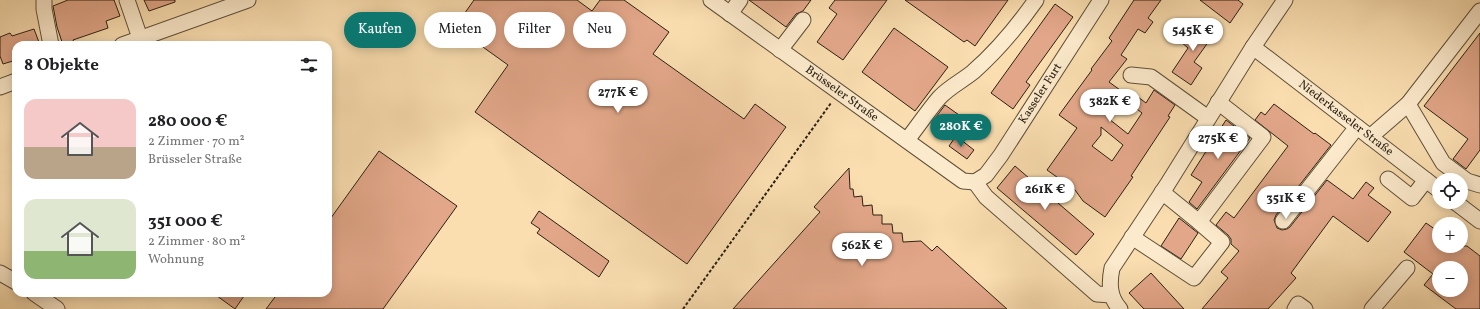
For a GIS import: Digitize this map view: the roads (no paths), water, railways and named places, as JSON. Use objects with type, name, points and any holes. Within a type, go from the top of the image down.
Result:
[{"type":"street","points":[[44,0],[44,9],[50,41]]},
{"type":"street","points":[[127,0],[140,38]]},
{"type":"street","points":[[132,41],[248,0]]},
{"type":"street","name":"Brüsseler Straße","points":[[711,0],[963,181],[975,182]]},
{"type":"street","points":[[730,14],[740,0]]},
{"type":"street","points":[[907,140],[940,98],[956,84],[968,77],[988,59],[1017,27],[1036,0]]},
{"type":"street","name":"Kasseler Furt","points":[[975,182],[986,175],[1001,155],[1101,0]]},
{"type":"street","points":[[1120,309],[1111,295],[1110,279],[1112,268],[1162,192],[1253,47],[1286,0]]},
{"type":"street","points":[[1370,137],[1408,104],[1480,11]]},
{"type":"street","points":[[780,50],[803,20]]},
{"type":"street","name":"Niederkasseler Straße","points":[[1253,47],[1432,185]]},
{"type":"street","points":[[1131,75],[1151,77],[1208,118]]},
{"type":"street","points":[[0,87],[12,82]]},
{"type":"street","points":[[1199,222],[1263,137],[1218,102]]},
{"type":"street","points":[[1408,104],[1444,163],[1467,181],[1480,185]]},
{"type":"street","points":[[1283,221],[1357,127]]},
{"type":"street","points":[[1388,179],[1412,198],[1426,180]]},
{"type":"street","points":[[975,182],[986,197],[1092,290],[1097,294],[1111,295]]},
{"type":"street","points":[[1132,237],[1194,278],[1222,242],[1162,192]]},
{"type":"street","points":[[1464,209],[1480,221]]},
{"type":"street","points":[[1372,309],[1407,268]]},
{"type":"street","points":[[0,273],[12,280]]},
{"type":"street","points":[[40,297],[57,309]]},
{"type":"street","points":[[1295,309],[1298,304],[1305,309]]}]
